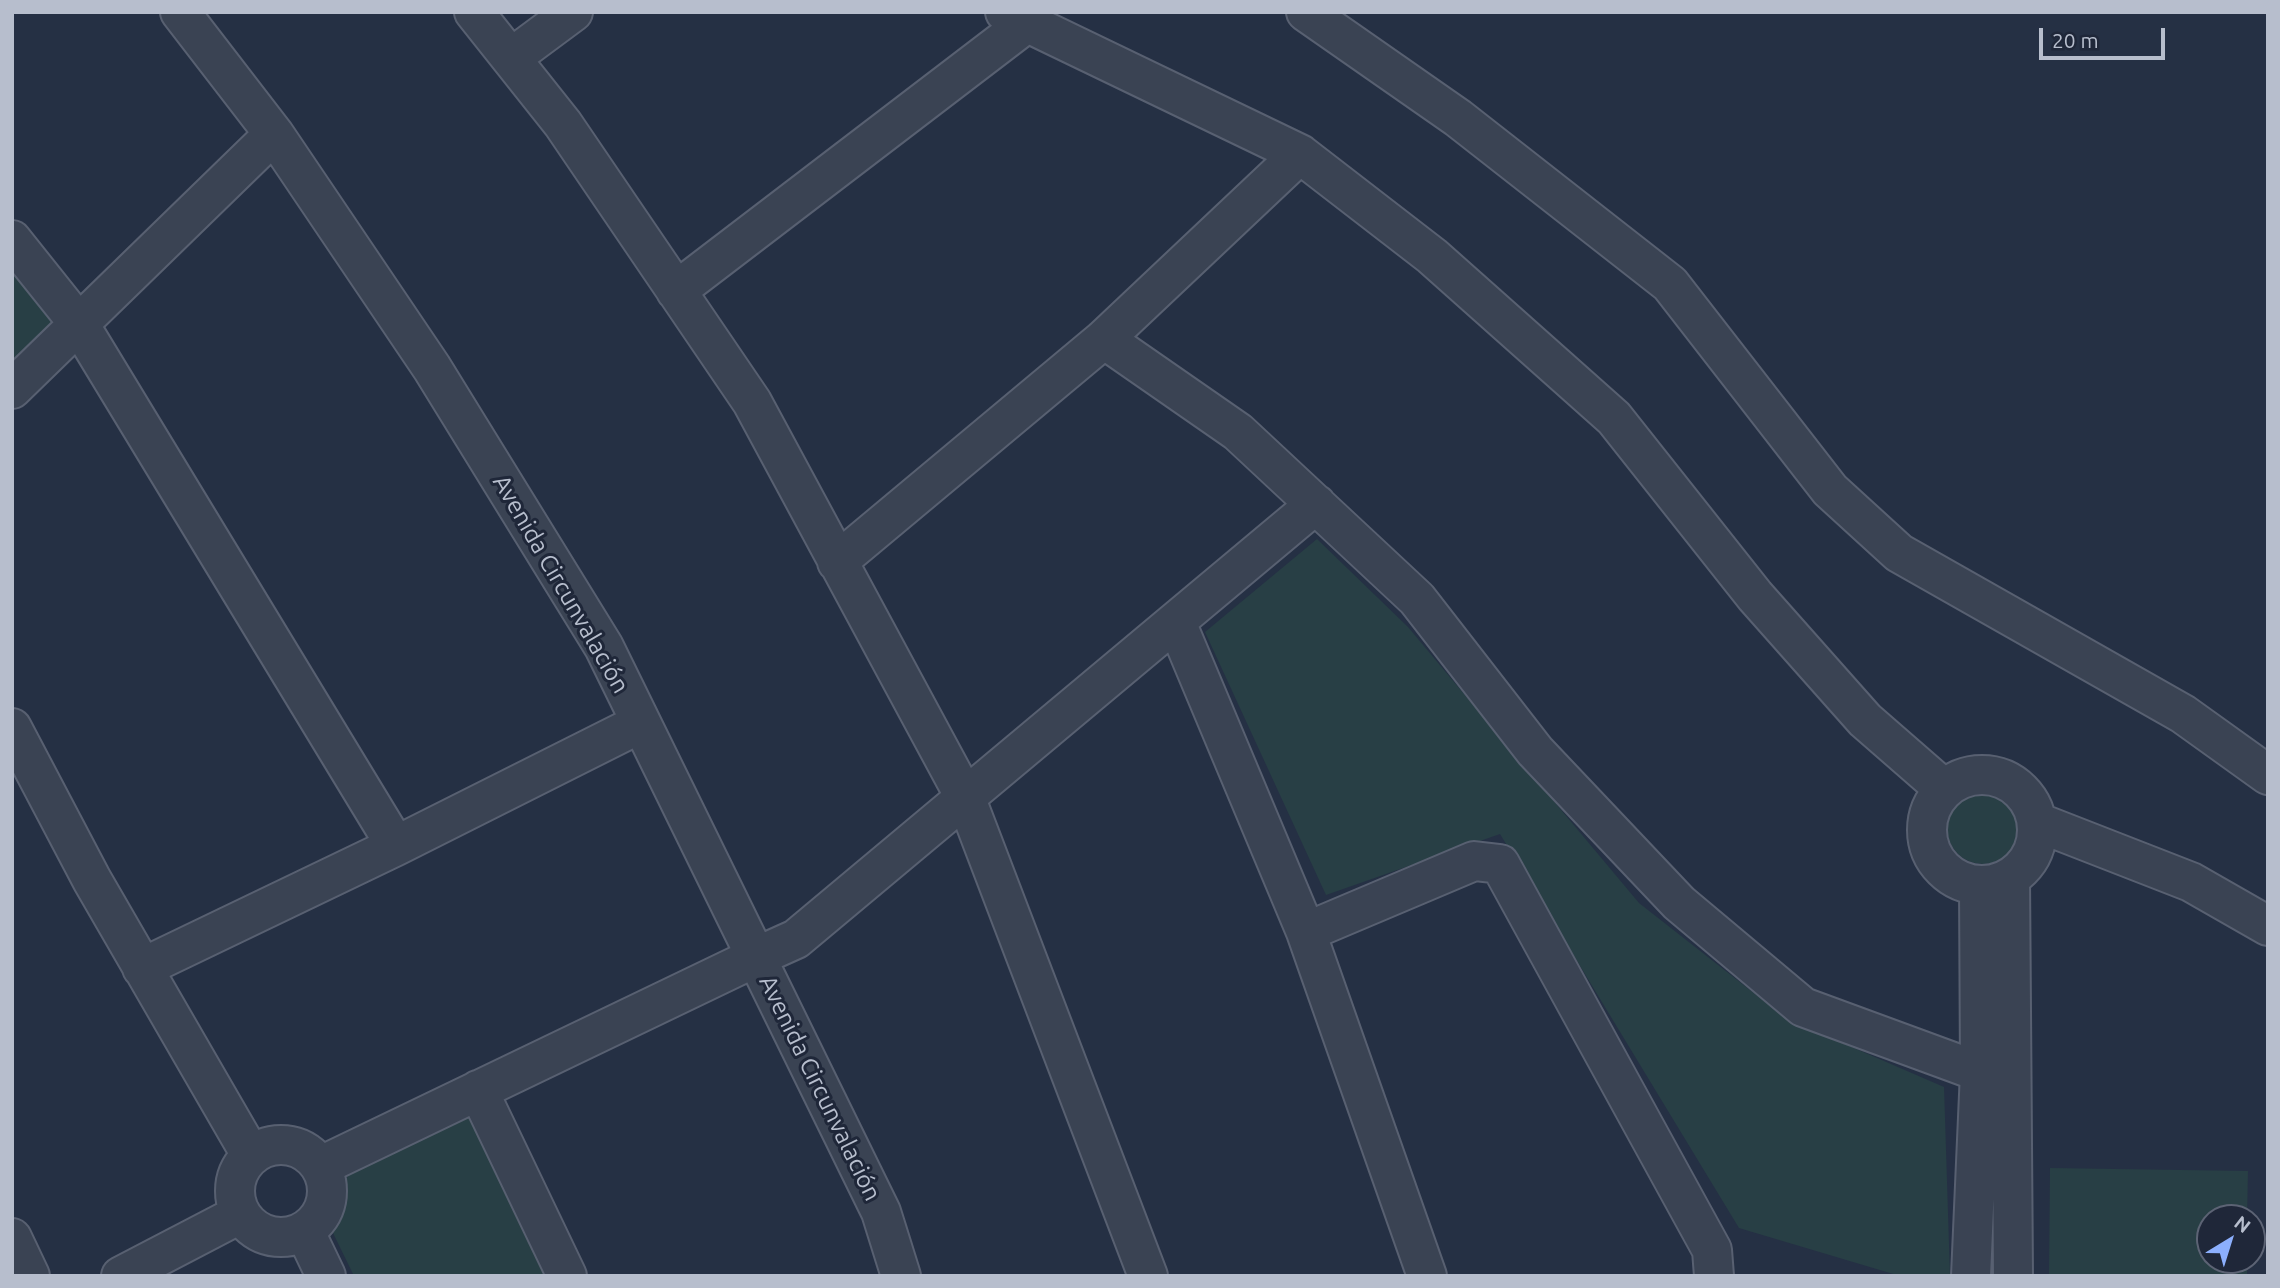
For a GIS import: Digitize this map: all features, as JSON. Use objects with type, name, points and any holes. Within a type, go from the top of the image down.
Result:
[{"type":"street","name":"Avenida Circunvalación","points":[[180,12],[274,134],[432,368],[604,647],[881,1212],[901,1276]]},
{"type":"street","points":[[474,12],[563,124],[752,402],[966,799],[1148,1276]]},
{"type":"street","points":[[511,58],[573,12]]},
{"type":"street","points":[[1306,12],[1458,118],[1670,284],[1830,490],[1899,553],[2183,714],[2268,775]]},
{"type":"street","points":[[676,291],[1017,17],[1300,154],[1432,256],[1614,418],[1755,596],[1865,720],[1943,788]]},
{"type":"street","points":[[12,389],[274,134]]},
{"type":"street","points":[[837,562],[1104,339],[1300,154]]},
{"type":"street","points":[[12,240],[79,324],[396,846]]},
{"type":"street","points":[[1104,339],[1238,432],[1417,599],[1535,751],[1679,903],[1803,1007],[1980,1072]]},
{"type":"street","points":[[321,1166],[755,957],[796,940],[1316,504]]},
{"type":"street","points":[[1177,622],[1306,932],[1427,1276]]},
{"type":"street","points":[[142,968],[396,846],[641,723]]},
{"type":"street","points":[[12,728],[92,880],[251,1155]]},
{"type":"street","points":[[1988,774],[2012,782],[2029,799],[2037,822],[2036,844],[2026,864],[1995,882],[1954,878],[1935,861],[1926,836],[1929,810],[1943,788],[1964,776],[1988,774]]},
{"type":"street","points":[[2037,822],[2191,881],[2268,926]]},
{"type":"street","points":[[1306,932],[1474,861],[1500,864],[1712,1250],[1714,1276]]},
{"type":"street","points":[[1971,1276],[1980,1072],[1995,882]]},
{"type":"street","points":[[1995,882],[2013,1276]]},
{"type":"street","points":[[478,1090],[567,1276]]},
{"type":"street","points":[[288,1145],[307,1152],[321,1166],[328,1184],[327,1203],[319,1220],[304,1233],[287,1238],[268,1236],[252,1228],[240,1214],[234,1193],[238,1172],[251,1155],[268,1146],[288,1145]]},
{"type":"street","points":[[121,1276],[240,1214]]},
{"type":"street","points":[[304,1233],[326,1276]]},
{"type":"street","points":[[12,1238],[30,1276]]},
{"type":"green space","points":[[12,251],[62,313],[12,362]]},
{"type":"green space","points":[[1317,539],[1408,627],[1639,903],[1787,1019],[1944,1087],[1950,1276],[1900,1276],[1739,1228],[1500,834],[1326,895],[1205,632]]},
{"type":"green space","points":[[1983,792],[2003,798],[2013,808],[2019,828],[2013,848],[2003,858],[1983,864],[1963,858],[1953,848],[1947,828],[1953,808],[1963,798]]},
{"type":"green space","points":[[469,1117],[545,1276],[354,1276],[333,1233],[348,1174]]},
{"type":"green space","points":[[2050,1168],[2248,1171],[2247,1204],[2196,1204],[2196,1274],[2247,1276],[2049,1276]]}]
